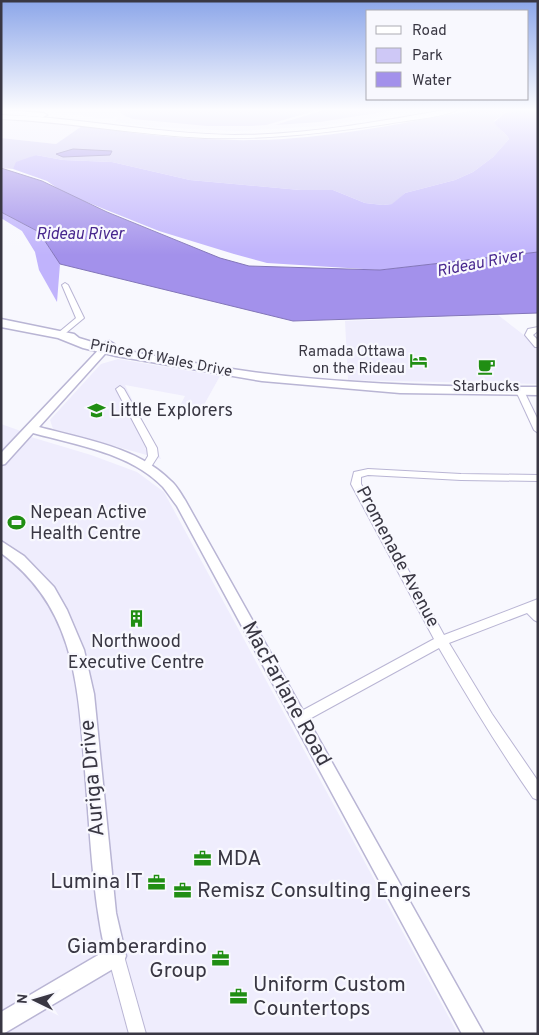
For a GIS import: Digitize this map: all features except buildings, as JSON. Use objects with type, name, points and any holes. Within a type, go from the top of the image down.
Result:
[{"type":"main road","name":"Prince Of Wales Drive","points":[[1,323],[61,335],[76,342],[107,347],[212,371],[406,390],[538,391]]},
{"type":"street","points":[[61,335],[80,318],[65,285]]},
{"type":"street","points":[[538,329],[531,331],[529,335],[538,344]]},
{"type":"street","points":[[1,461],[107,347]]},
{"type":"street","points":[[120,389],[152,448],[153,456],[146,468]]},
{"type":"street","points":[[520,391],[538,430]]},
{"type":"street","name":"MacFarlane Road","points":[[32,429],[104,450],[146,468],[167,484],[181,503],[474,1034]]},
{"type":"street","name":"Promenade Avenue","points":[[538,478],[461,478],[368,472],[356,474],[356,484],[442,641],[514,761],[538,793]]},
{"type":"street","name":"Auriga Drive","points":[[1,546],[21,560],[49,590],[62,610],[75,642],[82,667],[86,694],[106,913],[138,1034]]},
{"type":"street","points":[[300,718],[442,641],[533,605],[538,617]]},
{"type":"street","points":[[1,1024],[116,956]]},
{"type":"shaded area","points":[[27,158],[112,162],[190,180],[300,190],[333,190],[365,203],[383,205],[392,204],[405,193],[455,180],[473,172],[491,158],[538,158],[538,252],[380,270],[267,263],[159,231],[64,193],[47,181],[13,169],[16,162]]},
{"type":"shaded area","points":[[1,212],[39,232],[60,264],[57,302],[39,270],[35,252],[22,231],[1,218]]},
{"type":"shaded area","points":[[498,315],[538,346],[538,384],[348,380],[345,321]]},
{"type":"shaded area","points":[[118,359],[220,376],[200,412],[180,406],[185,396],[125,385],[161,459],[53,429],[50,420],[101,364]]},
{"type":"shaded area","points":[[1,424],[31,437],[91,455],[137,472],[164,492],[458,1034],[1,1034]]},
{"type":"green space","points":[[1,158],[29,158],[13,169],[1,168]]},
{"type":"green space","points":[[54,158],[491,158],[473,172],[455,180],[405,193],[393,204],[383,205],[365,203],[333,190],[300,190],[190,180],[112,162]]},
{"type":"water","name":"Rideau River","points":[[1,168],[42,181],[107,212],[220,258],[249,266],[380,270],[538,252],[538,313],[293,321],[60,264],[39,232],[1,212]]},
{"type":"place","name":"Ramada Ottawa on the Rideau","points":[[419,361]]},
{"type":"place","name":"Starbucks","points":[[486,366]]},
{"type":"place","name":"Little Explorers","points":[[96,411]]},
{"type":"place","name":"Nepean Active Health Centre","points":[[16,523]]},
{"type":"place","name":"Northwood Executive Centre","points":[[136,619]]},
{"type":"place","name":"MDA","points":[[203,859]]},
{"type":"place","name":"Lumina IT","points":[[157,882]]},
{"type":"place","name":"Remisz Consulting Engineers","points":[[183,891]]},
{"type":"place","name":"Giamberardino Group","points":[[221,959]]},
{"type":"place","name":"Uniform Custom Countertops","points":[[239,997]]}]
